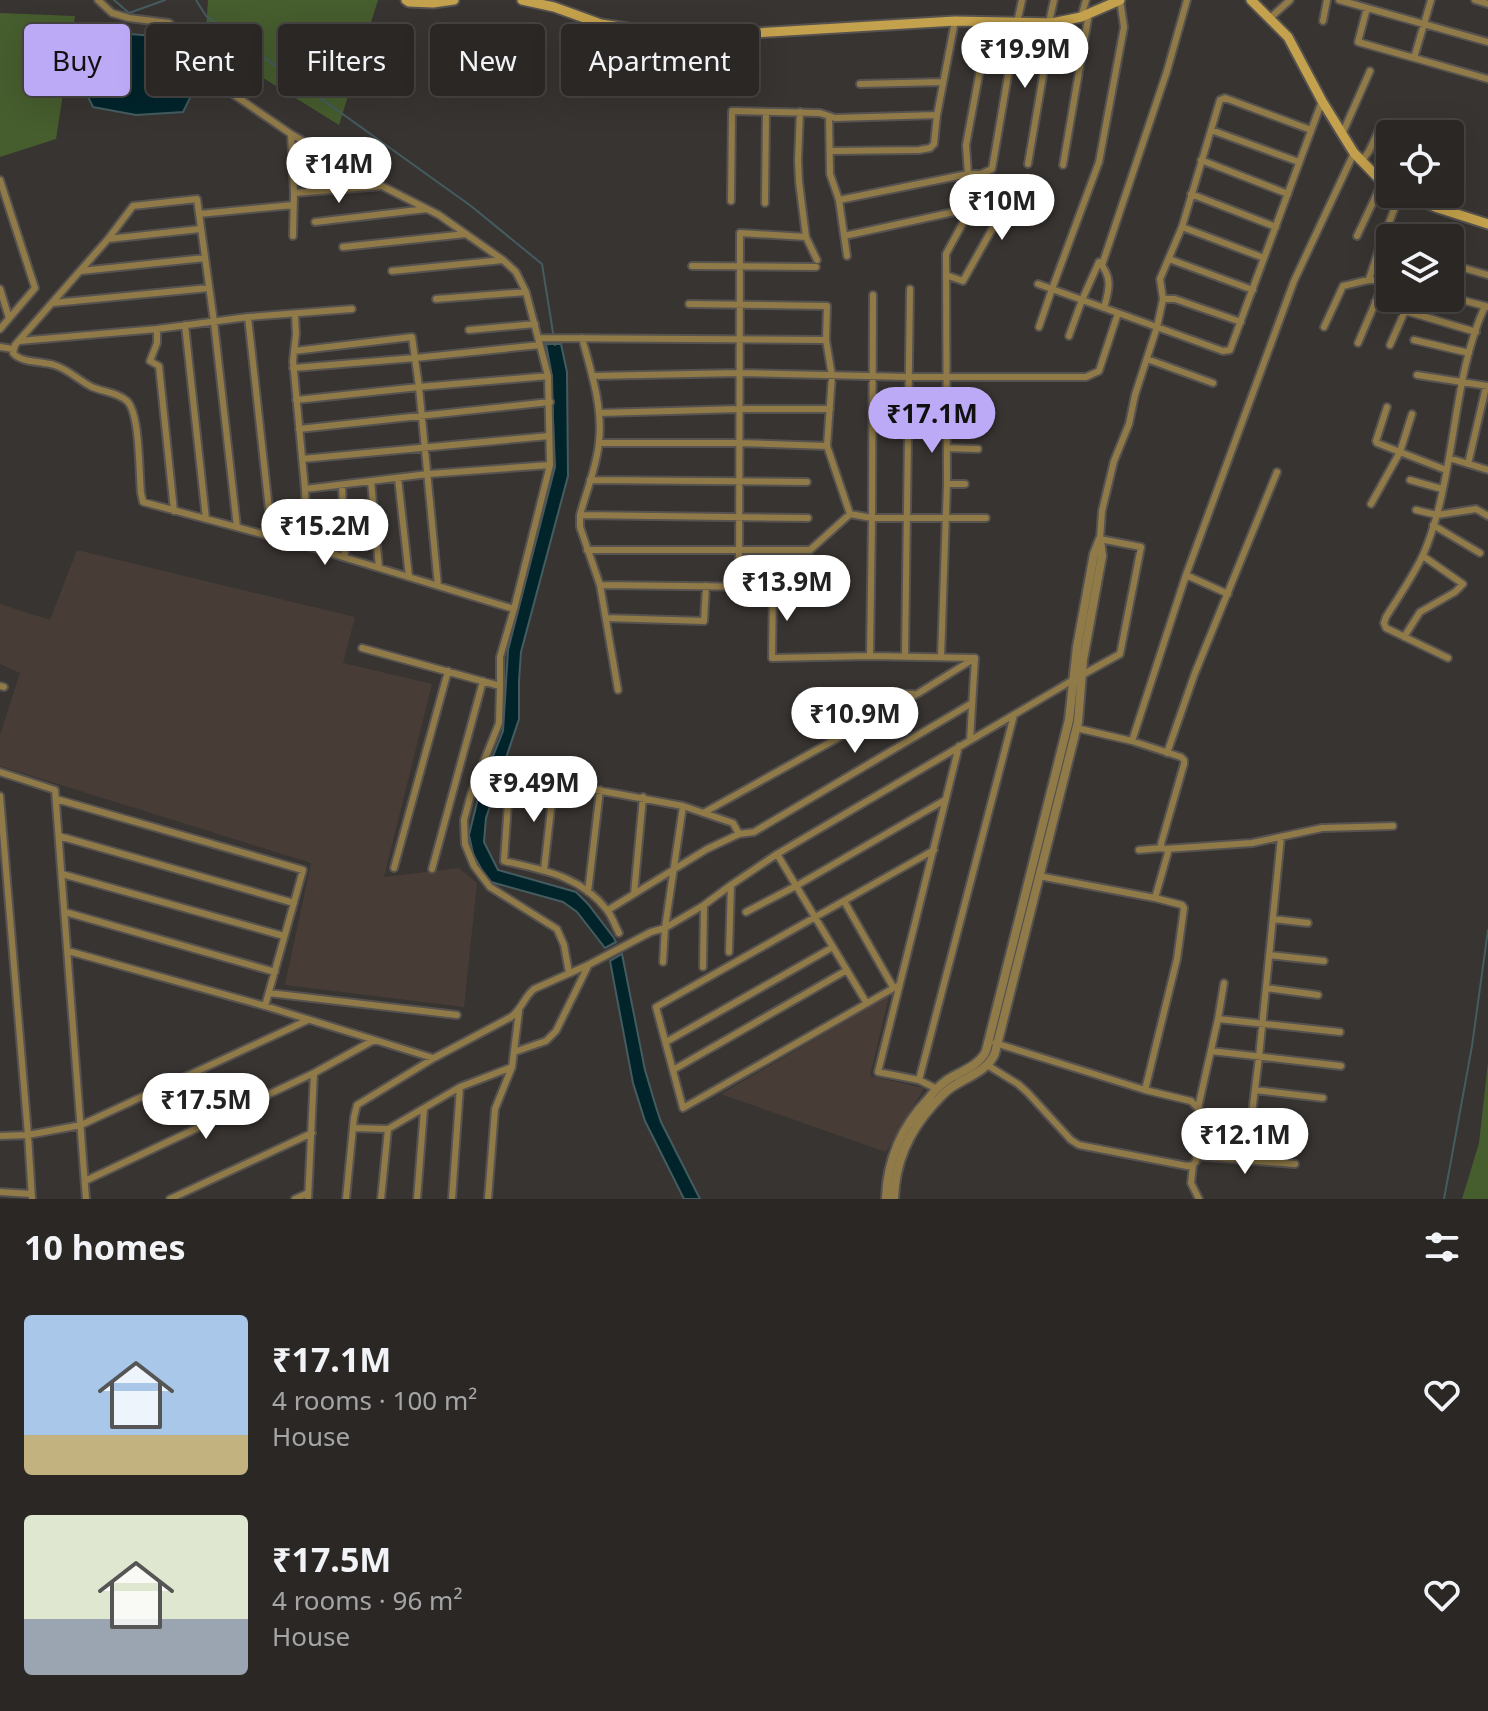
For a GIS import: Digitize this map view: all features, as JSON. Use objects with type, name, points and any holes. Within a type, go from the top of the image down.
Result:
[{"type":"main road","points":[[406,0],[433,3],[454,0]]},
{"type":"main road","points":[[522,0],[554,7],[601,24],[687,37],[955,21],[1051,22],[1085,15],[1120,0]]},
{"type":"main road","points":[[1251,0],[1288,37],[1322,101],[1358,157],[1376,175]]},
{"type":"main road","points":[[1438,208],[1488,224]]},
{"type":"street","points":[[98,0],[120,16],[169,23],[224,88],[291,134],[439,215],[503,260],[516,272],[526,292],[548,376],[550,465],[500,657],[499,723],[471,794],[464,820],[465,844],[474,866],[490,887],[557,929],[564,945],[569,973]]},
{"type":"street","points":[[839,200],[981,174],[992,169],[1022,0]]},
{"type":"street","points":[[1028,164],[1054,0]]},
{"type":"street","points":[[1063,165],[1086,0]]},
{"type":"street","points":[[1039,327],[1099,162],[1124,27],[1120,0]]},
{"type":"street","points":[[1104,308],[1110,282],[1102,265],[1167,71],[1187,0]]},
{"type":"street","points":[[1270,18],[1290,0]]},
{"type":"street","points":[[1323,21],[1327,0]]},
{"type":"street","points":[[1339,0],[1488,42]]},
{"type":"street","points":[[1414,58],[1431,0]]},
{"type":"street","points":[[1475,0],[1488,4]]},
{"type":"street","points":[[1367,8],[1358,42],[1488,79]]},
{"type":"street","points":[[830,151],[919,150],[934,144],[955,21]]},
{"type":"street","points":[[968,174],[966,145],[989,21]]},
{"type":"street","points":[[1343,132],[1370,71]]},
{"type":"street","points":[[860,84],[943,82]]},
{"type":"street","points":[[894,1199],[899,1164],[919,1122],[948,1089],[987,1065],[993,1057],[992,1042],[1085,648],[1102,556],[1102,511],[1114,461],[1129,424],[1157,327],[1163,299],[1160,279],[1182,227],[1220,100],[1225,98],[1311,130]]},
{"type":"street","points":[[1038,284],[1226,351],[1231,349],[1322,101]]},
{"type":"street","points":[[731,201],[731,112],[800,112],[835,118],[937,115]]},
{"type":"street","points":[[765,203],[766,112]]},
{"type":"street","points":[[692,266],[817,263],[806,237],[798,160],[800,112]]},
{"type":"street","points":[[829,116],[830,174],[839,200],[847,256]]},
{"type":"street","points":[[1211,130],[1299,162]]},
{"type":"street","points":[[291,134],[293,236]]},
{"type":"street","points":[[1132,741],[1186,575],[1294,281],[1358,157],[1369,151],[1376,136]]},
{"type":"street","points":[[1201,160],[1288,194]]},
{"type":"street","points":[[0,180],[35,288],[0,329]]},
{"type":"street","points":[[941,657],[947,484],[946,254],[984,184]]},
{"type":"street","points":[[294,193],[382,186]]},
{"type":"street","points":[[946,275],[963,281],[1015,188]]},
{"type":"street","points":[[1191,194],[1276,227]]},
{"type":"street","points":[[13,349],[133,206],[197,199],[237,527]]},
{"type":"street","points":[[1357,236],[1376,203]]},
{"type":"street","points":[[199,214],[293,205]]},
{"type":"street","points":[[315,222],[428,209]]},
{"type":"street","points":[[844,236],[954,212]]},
{"type":"street","points":[[1182,227],[1264,258]]},
{"type":"street","points":[[108,239],[200,229]]},
{"type":"street","points":[[739,586],[740,233],[806,237]]},
{"type":"street","points":[[343,247],[466,234]]},
{"type":"street","points":[[81,271],[205,258]]},
{"type":"street","points":[[1369,279],[1376,258]]},
{"type":"street","points":[[1169,259],[1253,290]]},
{"type":"street","points":[[392,271],[503,260]]},
{"type":"street","points":[[1069,336],[1099,262],[1102,265]]},
{"type":"street","points":[[1464,268],[1488,275]]},
{"type":"street","points":[[1324,327],[1342,287],[1376,280]]},
{"type":"street","points":[[53,303],[209,288]]},
{"type":"street","points":[[0,289],[9,318]]},
{"type":"street","points":[[905,656],[910,289]]},
{"type":"street","points":[[436,299],[526,292]]},
{"type":"street","points":[[870,656],[873,295]]},
{"type":"street","points":[[1163,299],[1175,299],[1241,322]]},
{"type":"street","points":[[1448,658],[1386,628],[1384,623],[1423,556],[1437,515],[1469,353],[1487,306],[1464,300]]},
{"type":"street","points":[[1358,343],[1375,302]]},
{"type":"street","points":[[689,304],[827,306],[826,340],[832,376],[827,446],[850,514]]},
{"type":"street","points":[[19,341],[352,309]]},
{"type":"street","points":[[1390,345],[1405,312]]},
{"type":"street","points":[[1408,312],[1476,332]]},
{"type":"street","points":[[592,376],[740,373],[1086,377],[1099,371],[1118,313]]},
{"type":"street","points":[[295,315],[293,368],[305,489],[307,546]]},
{"type":"street","points":[[248,317],[272,537]]},
{"type":"street","points":[[469,330],[535,324]]},
{"type":"street","points":[[185,325],[206,519]]},
{"type":"street","points":[[157,329],[157,343],[150,361],[159,366],[174,511]]},
{"type":"street","points":[[294,351],[412,337],[438,586]]},
{"type":"street","points":[[293,368],[415,358],[570,338],[826,340]]},
{"type":"street","points":[[582,338],[599,413],[599,443],[580,515],[580,527],[600,585],[618,690]]},
{"type":"street","points":[[1414,340],[1469,353]]},
{"type":"street","points":[[0,347],[13,349]]},
{"type":"street","points":[[13,349],[19,358],[64,369],[94,388],[127,401],[135,416],[143,502],[307,546],[514,609]]},
{"type":"street","points":[[1147,359],[1213,383]]},
{"type":"street","points":[[1417,375],[1487,387],[1468,464]]},
{"type":"street","points":[[296,400],[548,376]]},
{"type":"street","points":[[299,429],[550,402]]},
{"type":"street","points":[[1387,407],[1376,442],[1446,470]]},
{"type":"street","points":[[599,413],[830,409]]},
{"type":"street","points":[[947,411],[990,413]]},
{"type":"street","points":[[1371,504],[1400,452],[1412,414]]},
{"type":"street","points":[[302,459],[549,436]]},
{"type":"street","points":[[599,443],[827,446]]},
{"type":"street","points":[[947,448],[978,449]]},
{"type":"street","points":[[1449,458],[1488,470]]},
{"type":"street","points":[[305,489],[428,474],[550,465]]},
{"type":"street","points":[[1167,753],[1195,673],[1277,472]]},
{"type":"street","points":[[398,478],[409,577]]},
{"type":"street","points":[[590,480],[807,482]]},
{"type":"street","points":[[1410,480],[1442,489]]},
{"type":"street","points":[[371,481],[379,568]]},
{"type":"street","points":[[947,484],[965,484]]},
{"type":"street","points":[[342,485],[345,557]]},
{"type":"street","points":[[1416,510],[1437,515],[1473,509],[1488,516]]},
{"type":"street","points":[[850,514],[872,518],[986,518]]},
{"type":"street","points":[[587,550],[810,550],[850,514]]},
{"type":"street","points":[[580,515],[808,518]]},
{"type":"street","points":[[1433,525],[1480,553]]},
{"type":"street","points":[[488,1199],[495,1109],[512,1067],[519,1011],[528,994],[651,932],[665,928],[777,854],[1120,654],[1141,547],[1100,539]]},
{"type":"street","points":[[1404,637],[1420,612],[1463,584],[1423,556]]},
{"type":"street","points":[[1186,575],[1228,594]]},
{"type":"street","points":[[600,585],[773,587],[772,658],[975,658]]},
{"type":"street","points":[[606,618],[704,621],[706,586]]},
{"type":"street","points":[[362,648],[500,686]]},
{"type":"street","points":[[705,812],[917,694],[975,658]]},
{"type":"street","points":[[970,740],[975,658]]},
{"type":"street","points":[[394,868],[448,671]]},
{"type":"street","points":[[886,1199],[891,1161],[912,1117],[943,1082],[983,1058],[992,1042],[1039,876],[1076,728],[1077,678]]},
{"type":"street","points":[[432,869],[483,681]]},
{"type":"street","points":[[811,692],[917,694]]},
{"type":"street","points":[[608,910],[707,849],[739,834],[754,832],[972,703]]},
{"type":"street","points":[[919,1080],[1014,714]]},
{"type":"street","points":[[1076,728],[1181,757],[1184,764],[1155,898]]},
{"type":"street","points":[[935,1088],[919,1080],[878,1072],[896,986],[959,746]]},
{"type":"street","points":[[0,772],[55,790],[86,1199]]},
{"type":"street","points":[[619,933],[608,910],[567,877],[504,861],[510,774],[683,806],[733,823],[739,834]]},
{"type":"street","points":[[544,870],[554,782]]},
{"type":"street","points":[[588,892],[600,790]]},
{"type":"street","points":[[0,796],[32,1196],[0,1192]]},
{"type":"street","points":[[634,894],[643,797]]},
{"type":"street","points":[[56,799],[303,870],[265,1006]]},
{"type":"street","points":[[746,912],[945,800]]},
{"type":"street","points":[[663,962],[683,806]]},
{"type":"street","points":[[1139,850],[1238,845],[1322,828],[1393,826]]},
{"type":"street","points":[[59,836],[294,903]]},
{"type":"street","points":[[1246,1161],[1281,837]]},
{"type":"street","points":[[896,986],[683,1108],[656,1007],[934,850]]},
{"type":"street","points":[[777,854],[866,1002]]},
{"type":"street","points":[[62,874],[284,936]]},
{"type":"street","points":[[1039,876],[1182,905],[1185,912],[1177,959],[1145,1090]]},
{"type":"street","points":[[729,952],[731,885]]},
{"type":"street","points":[[844,901],[896,986]]},
{"type":"street","points":[[703,967],[704,905]]},
{"type":"street","points":[[65,912],[275,972]]},
{"type":"street","points":[[1273,919],[1308,923]]},
{"type":"street","points":[[666,1042],[833,947]]},
{"type":"street","points":[[68,951],[265,1006],[434,1058]]},
{"type":"street","points":[[1269,955],[1324,961]]},
{"type":"street","points":[[514,1052],[546,1041],[556,1031],[588,965]]},
{"type":"street","points":[[673,1070],[847,970]]},
{"type":"street","points":[[1198,1108],[1224,983]]},
{"type":"street","points":[[1266,988],[1318,995]]},
{"type":"street","points":[[269,993],[457,1015]]},
{"type":"street","points":[[346,1199],[357,1105],[519,1011]]},
{"type":"street","points":[[1218,1019],[1340,1032]]},
{"type":"street","points":[[0,1136],[28,1135],[81,1125],[308,1020]]},
{"type":"street","points":[[85,1181],[314,1073],[374,1040]]},
{"type":"street","points":[[992,1042],[1145,1090],[1191,1101],[1198,1108],[1202,1120],[1191,1183],[1199,1199]]},
{"type":"street","points":[[1211,1051],[1341,1066]]},
{"type":"street","points":[[987,1065],[1018,1084],[1079,1145],[1193,1165]]},
{"type":"street","points":[[353,1128],[388,1129],[460,1087],[512,1067]]},
{"type":"street","points":[[295,1199],[308,1196],[314,1073]]},
{"type":"street","points":[[452,1199],[460,1087]]},
{"type":"street","points":[[1255,1090],[1323,1098]]},
{"type":"street","points":[[417,1199],[424,1109]]},
{"type":"street","points":[[1202,1120],[1297,1129]]},
{"type":"street","points":[[381,1199],[388,1129]]},
{"type":"street","points":[[170,1199],[312,1133]]},
{"type":"street","points":[[1197,1156],[1295,1164]]},
{"type":"shaded area","points":[[77,550],[355,617],[343,663],[432,684],[384,877],[459,868],[477,883],[464,1007],[285,985],[311,863],[0,766],[0,735],[20,673],[0,664],[0,604],[50,620]]},
{"type":"shaded area","points":[[889,996],[870,1076],[924,1088],[886,1152],[721,1094]]},
{"type":"green space","points":[[208,0],[378,0],[371,24],[278,24],[278,87],[262,77],[262,24],[206,24]]},
{"type":"green space","points":[[0,13],[75,16],[74,24],[24,24],[24,96],[63,96],[56,139],[0,157]]},
{"type":"green space","points":[[292,96],[348,96],[339,125]]},
{"type":"green space","points":[[1488,1062],[1488,1199],[1462,1199],[1479,1143]]},
{"type":"water","points":[[130,34],[146,36],[146,96],[190,98],[183,112],[136,115],[93,107],[88,96],[130,96]]},
{"type":"water","points":[[546,344],[561,344],[567,372],[568,476],[521,652],[519,719],[486,818],[484,842],[498,870],[576,892],[614,938],[616,942],[605,948],[577,912],[563,902],[491,882],[473,854],[469,835],[481,786],[503,731],[508,650],[555,467],[551,371]]},
{"type":"water","points":[[622,954],[645,1070],[656,1107],[700,1199],[684,1199],[645,1121],[633,1083],[610,961]]},
{"type":"waterway","points":[[114,0],[129,13],[165,0]]},
{"type":"waterway","points":[[196,0],[206,16],[471,206],[542,264],[555,345]]},
{"type":"waterway","points":[[1444,1199],[1472,1046],[1488,930]]}]
